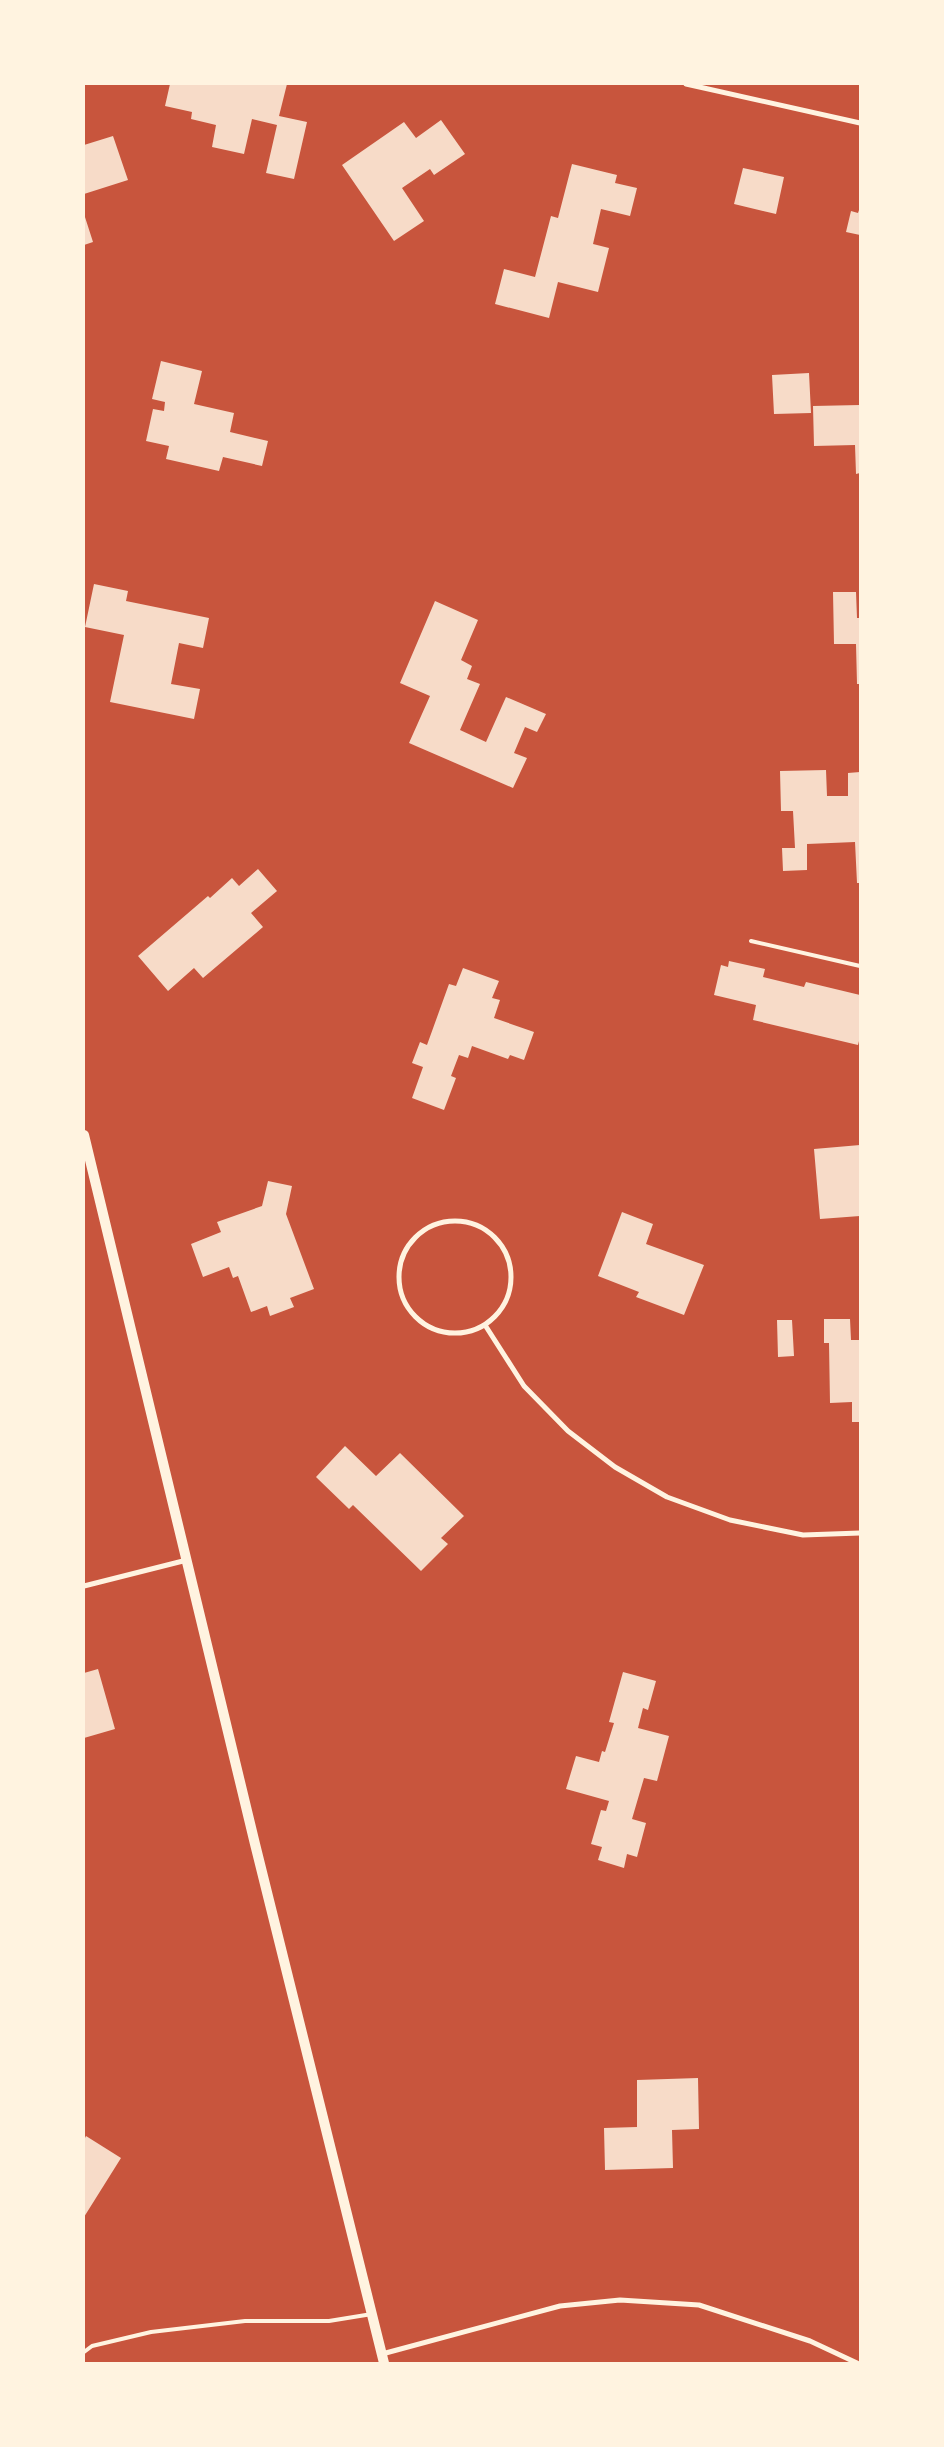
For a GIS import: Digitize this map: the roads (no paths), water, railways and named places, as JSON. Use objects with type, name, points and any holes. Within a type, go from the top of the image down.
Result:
[{"type":"main road","points":[[84,1135],[383,2359]]},
{"type":"street","points":[[686,84],[860,123]]},
{"type":"street","points":[[454,1221],[472,1223],[488,1231],[501,1244],[509,1261],[511,1279],[508,1297],[499,1312],[484,1325],[467,1332],[448,1333],[430,1328],[415,1317],[409,1309],[398,1283],[400,1264],[407,1247],[420,1233],[436,1224],[454,1221]]},
{"type":"street","points":[[484,1325],[524,1386],[568,1431],[615,1467],[667,1497],[730,1520],[803,1535],[860,1534]]},
{"type":"street","points":[[84,1586],[187,1560]]},
{"type":"street","points":[[383,2359],[560,2306],[620,2300],[700,2305],[810,2341],[857,2363]]},
{"type":"lane","points":[[751,940],[860,966]]},
{"type":"lane","points":[[84,2352],[92,2346],[151,2332],[245,2321],[329,2321],[372,2314]]}]
